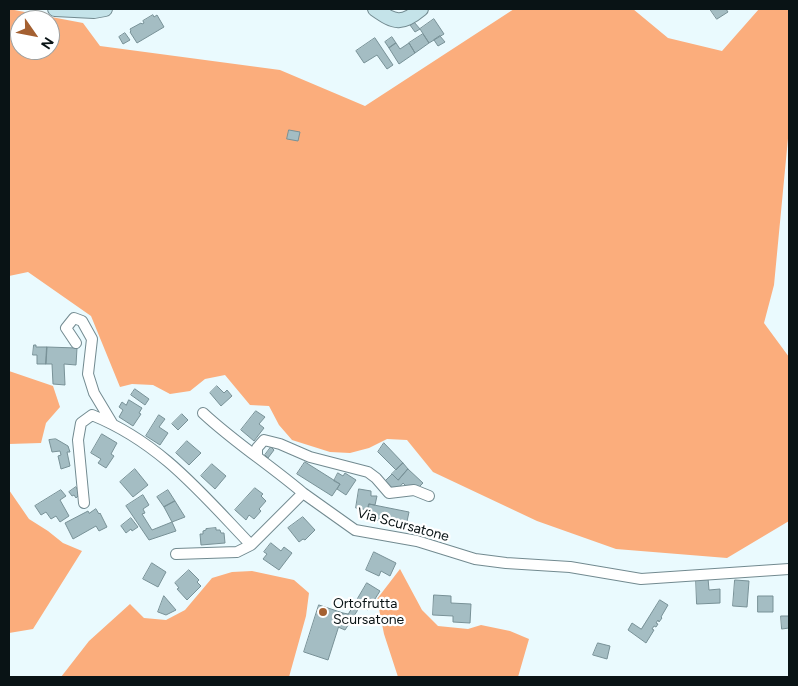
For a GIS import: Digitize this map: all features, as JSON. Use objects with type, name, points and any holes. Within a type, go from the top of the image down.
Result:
[{"type":"street","points":[[55,9],[94,11],[105,9]]},
{"type":"street","points":[[375,9],[387,18],[400,22],[409,19],[421,9]]},
{"type":"street","points":[[76,343],[66,328],[74,318],[82,322],[92,339],[88,374],[94,393],[112,423]]},
{"type":"street","name":"Via Scursatone","points":[[203,413],[224,433],[355,530],[417,541],[475,559],[570,567],[641,579],[789,569]]},
{"type":"street","points":[[84,503],[78,440],[81,422],[92,415],[112,423],[158,452],[201,490],[251,545]]},
{"type":"street","points":[[257,456],[257,448],[264,440],[280,444],[310,457],[368,472],[389,493],[414,490],[429,496]]},
{"type":"street","points":[[176,554],[237,552],[251,545],[303,492]]},
{"type":"shaded area","points":[[9,9],[14,10],[10,10],[10,60],[60,60],[60,19],[83,23],[100,46],[280,70],[365,106],[514,9],[633,9],[668,38],[722,51],[759,9],[789,9],[789,128],[774,285],[764,323],[789,357],[789,521],[727,558],[616,549],[537,521],[433,472],[407,440],[387,439],[369,448],[350,453],[330,452],[292,440],[279,425],[269,406],[250,405],[225,375],[205,379],[190,391],[170,394],[153,385],[132,384],[120,387],[91,316],[28,272],[9,276]]},
{"type":"shaded area","points":[[9,371],[53,386],[60,407],[46,423],[41,443],[9,444]]},
{"type":"shaded area","points":[[9,490],[29,519],[63,543],[82,551],[33,629],[9,633]]},
{"type":"shaded area","points":[[400,569],[422,610],[438,626],[468,629],[481,625],[510,631],[529,639],[518,677],[398,677],[384,634],[377,599]]},
{"type":"shaded area","points":[[252,571],[294,580],[309,593],[306,616],[289,677],[61,677],[89,641],[130,604],[144,618],[166,620],[185,610],[212,578],[232,572]]},
{"type":"building","points":[[710,9],[726,9],[728,12],[717,19]]},
{"type":"building","points":[[153,15],[154,17],[157,15],[164,27],[137,43],[130,29],[144,23],[143,21]]},
{"type":"building","points":[[434,19],[444,34],[429,43],[420,29]]},
{"type":"building","points":[[414,22],[420,29],[415,32],[410,25]]},
{"type":"building","points":[[125,33],[130,40],[123,44],[119,37]]},
{"type":"building","points":[[423,34],[429,43],[415,53],[409,43]]},
{"type":"building","points":[[440,36],[445,42],[438,46],[434,40]]},
{"type":"building","points":[[392,37],[396,43],[389,48],[385,42]]},
{"type":"building","points":[[375,38],[393,65],[387,69],[377,55],[364,63],[356,51]]},
{"type":"building","points":[[396,43],[400,49],[409,43],[415,53],[399,64],[389,48]]},
{"type":"building","points":[[289,130],[300,132],[298,141],[287,139]]},
{"type":"building","points":[[34,345],[36,347],[47,347],[46,364],[37,364],[37,355],[33,355]]},
{"type":"building","points":[[47,347],[77,348],[76,365],[64,364],[65,385],[53,384],[52,364],[46,364]]},
{"type":"building","points":[[217,386],[224,393],[227,390],[232,396],[221,406],[210,393]]},
{"type":"building","points":[[135,389],[149,399],[145,405],[131,395]]},
{"type":"building","points":[[129,400],[142,408],[139,413],[141,414],[133,426],[119,417],[123,410],[119,407],[122,402],[126,405]]},
{"type":"building","points":[[256,411],[265,417],[259,424],[264,428],[254,441],[241,430]]},
{"type":"building","points":[[182,414],[188,420],[178,430],[172,424]]},
{"type":"building","points":[[159,415],[165,419],[159,427],[168,433],[160,445],[146,436]]},
{"type":"building","points":[[102,434],[117,443],[111,454],[114,456],[106,468],[98,463],[101,459],[91,453]]},
{"type":"building","points":[[56,439],[68,446],[70,452],[67,452],[70,466],[61,469],[58,456],[61,455],[60,451],[52,452],[49,440]]},
{"type":"building","points":[[187,441],[201,453],[189,465],[176,453]]},
{"type":"building","points":[[384,443],[403,463],[396,470],[378,452]]},
{"type":"building","points":[[271,447],[274,450],[268,458],[265,455]]},
{"type":"building","points":[[305,462],[340,484],[332,496],[297,474]]},
{"type":"building","points":[[403,463],[408,469],[398,480],[392,474]]},
{"type":"building","points":[[212,464],[226,476],[215,489],[201,476]]},
{"type":"building","points":[[135,469],[148,485],[133,497],[120,482]]},
{"type":"building","points":[[408,469],[423,483],[417,489],[409,489],[403,483],[397,490],[394,487],[391,491],[383,483],[392,474],[398,480]]},
{"type":"building","points":[[338,473],[343,476],[345,473],[356,480],[346,495],[337,489],[340,484],[334,481]]},
{"type":"building","points":[[76,487],[80,494],[76,498],[69,492]]},
{"type":"building","points":[[255,488],[263,494],[261,496],[266,501],[254,519],[249,515],[246,520],[235,510]]},
{"type":"building","points":[[359,489],[371,491],[371,496],[377,496],[375,505],[369,504],[368,510],[356,508]]},
{"type":"building","points":[[61,490],[66,496],[60,500],[69,516],[60,522],[56,516],[51,519],[46,512],[41,515],[35,506]]},
{"type":"building","points":[[168,490],[175,501],[164,507],[157,497]]},
{"type":"building","points":[[143,495],[149,505],[143,509],[145,513],[142,514],[152,530],[172,522],[176,531],[149,540],[126,506]]},
{"type":"building","points":[[175,501],[185,517],[172,522],[164,507]]},
{"type":"building","points":[[369,504],[409,512],[406,526],[366,518]]},
{"type":"building","points":[[96,509],[107,527],[99,531],[96,526],[73,539],[65,523]]},
{"type":"building","points":[[303,517],[315,530],[305,540],[303,539],[299,542],[288,528]]},
{"type":"building","points":[[131,518],[138,527],[126,533],[121,526]]},
{"type":"building","points":[[216,528],[216,530],[224,533],[225,543],[201,545],[200,534],[203,534],[203,531],[206,529]]},
{"type":"building","points":[[271,543],[281,551],[284,547],[292,553],[279,570],[263,559],[267,554],[264,552]]},
{"type":"building","points":[[374,552],[396,563],[390,576],[381,571],[379,576],[366,570]]},
{"type":"building","points":[[152,563],[166,572],[158,587],[143,579]]},
{"type":"building","points":[[189,570],[199,580],[197,582],[201,586],[187,600],[177,589],[179,588],[175,583]]},
{"type":"building","points":[[696,578],[708,578],[709,590],[720,589],[720,603],[697,604]]},
{"type":"building","points":[[735,580],[749,581],[747,607],[733,606]]},
{"type":"building","points":[[367,583],[380,591],[368,610],[361,605],[345,630],[338,627],[343,613],[348,614]]},
{"type":"building","points":[[434,595],[451,596],[451,603],[471,604],[470,623],[453,622],[453,616],[433,615]]},
{"type":"building","points":[[164,596],[176,610],[166,615],[158,612]]},
{"type":"building","points":[[758,596],[773,596],[773,612],[758,612]]},
{"type":"building","points":[[660,600],[668,605],[662,618],[656,623],[658,624],[656,627],[654,626],[652,629],[654,630],[646,643],[628,630],[632,623],[641,629]]},
{"type":"building","points":[[319,605],[343,613],[328,660],[304,652]]},
{"type":"building","points":[[781,616],[789,616],[789,628],[782,629]]},
{"type":"building","points":[[598,643],[610,646],[607,659],[593,655]]},
{"type":"place","name":"Ortofrutta Scursatone","points":[[323,612]]}]
